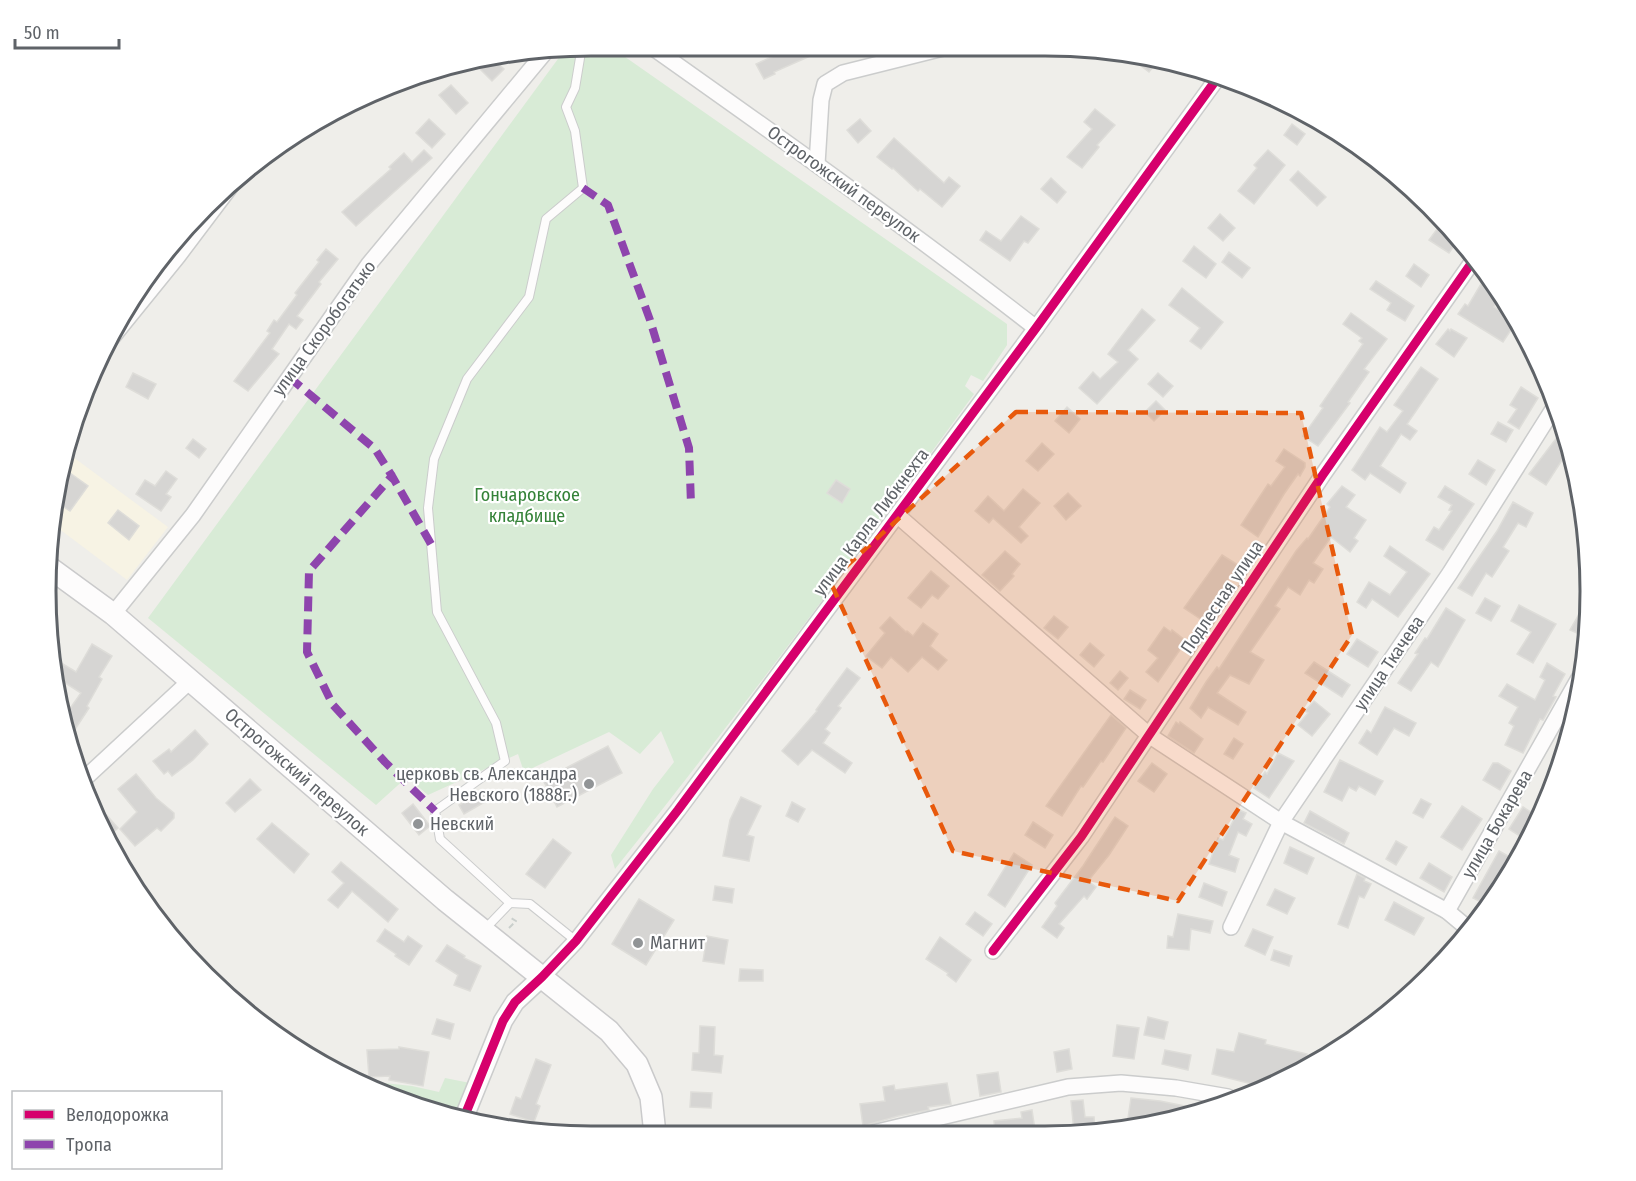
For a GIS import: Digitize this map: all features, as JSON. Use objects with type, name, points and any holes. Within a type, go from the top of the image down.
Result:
[{"type":"main road","name":"Острогожский переулок","points":[[57,573],[113,614],[436,892],[609,1031],[637,1064],[651,1097],[654,1126]]},
{"type":"street","name":"Острогожский переулок","points":[[665,56],[818,164],[966,273],[1036,328]]},
{"type":"street","points":[[818,164],[821,100],[825,84],[843,73],[911,56]]},
{"type":"street","name":"улица Скоробогатько","points":[[113,614],[192,514],[369,264],[540,58]]},
{"type":"street","name":"улица Карла Либкнехта","points":[[542,977],[576,940],[678,810],[1036,328],[1214,83]]},
{"type":"street","points":[[139,304],[207,217]]},
{"type":"street","name":"Подлесная улица","points":[[993,951],[1081,837],[1322,476],[1470,265]]},
{"type":"street","name":"улица Ткачева","points":[[1231,927],[1281,822],[1450,573],[1550,414]]},
{"type":"street","points":[[897,515],[1150,736],[1281,822],[1447,911],[1463,924]]},
{"type":"street","points":[[89,775],[191,680]]},
{"type":"street","name":"улица Бокарева","points":[[1447,911],[1570,694]]},
{"type":"street","points":[[467,1110],[502,1022],[515,1002],[542,977]]},
{"type":"street","points":[[903,1126],[1068,1087],[1121,1083],[1176,1088],[1219,1096]]},
{"type":"lane","points":[[576,940],[530,904],[510,903],[440,839],[435,811],[505,761],[496,723],[437,612],[428,508],[434,459],[468,379],[529,297],[546,219],[583,188],[575,131],[566,107],[575,88],[580,56]]},
{"type":"lane","points":[[484,930],[510,903]]},
{"type":"highlighted area","points":[[1016,412],[1301,413],[1352,635],[1178,901],[953,851],[830,581]]},
{"type":"shaded area","points":[[73,457],[168,527],[127,580],[59,529]]},
{"type":"green space","name":"Гончаровское кладбище","points":[[624,56],[1007,324],[1007,345],[983,381],[971,375],[965,386],[974,394],[797,634],[615,869],[611,855],[653,789],[674,762],[661,731],[640,754],[609,732],[524,772],[518,754],[428,795],[407,777],[376,805],[148,618],[559,57]]},
{"type":"green space","points":[[445,1078],[470,1083],[460,1106],[456,1108],[381,1083],[412,1086],[439,1092]]},
{"type":"building","points":[[773,56],[810,56],[774,72],[775,74],[764,79],[756,64]]},
{"type":"building","points":[[498,64],[504,69],[492,81],[479,68]]},
{"type":"building","points":[[1139,64],[1153,67],[1149,72]]},
{"type":"building","points":[[451,85],[468,103],[456,114],[439,95]]},
{"type":"building","points":[[1095,109],[1115,125],[1097,145],[1099,147],[1082,168],[1067,157],[1092,129],[1084,122]]},
{"type":"building","points":[[429,119],[445,134],[432,148],[416,133]]},
{"type":"building","points":[[860,119],[871,131],[858,143],[847,130]]},
{"type":"building","points":[[1292,124],[1305,134],[1297,145],[1284,135]]},
{"type":"building","points":[[894,138],[944,183],[949,177],[960,186],[942,207],[920,189],[918,191],[877,157]]},
{"type":"building","points":[[424,150],[432,158],[356,226],[342,212],[391,169],[389,167],[404,153],[412,162]]},
{"type":"building","points":[[1268,150],[1285,165],[1254,204],[1238,191],[1257,168],[1254,165]]},
{"type":"building","points":[[1298,171],[1326,197],[1317,206],[1290,180]]},
{"type":"building","points":[[1051,178],[1066,192],[1057,203],[1041,189]]},
{"type":"building","points":[[1220,214],[1235,228],[1223,241],[1208,228]]},
{"type":"building","points":[[1021,216],[1039,229],[1028,243],[1024,241],[1010,261],[980,240],[986,231],[1001,241]]},
{"type":"building","points":[[1438,227],[1454,246],[1449,253],[1429,240]]},
{"type":"building","points":[[1194,246],[1216,264],[1206,278],[1183,261]]},
{"type":"building","points":[[326,249],[338,259],[319,282],[321,284],[297,316],[303,320],[296,329],[289,324],[272,349],[279,354],[248,391],[234,381],[270,333],[267,331],[274,320],[277,322],[297,295],[295,293]]},
{"type":"building","points":[[1229,252],[1250,268],[1242,278],[1222,262]]},
{"type":"building","points":[[1414,264],[1429,275],[1421,287],[1406,276]]},
{"type":"building","points":[[1376,281],[1414,306],[1405,321],[1387,310],[1391,303],[1370,289]]},
{"type":"building","points":[[1482,282],[1496,303],[1494,307],[1502,312],[1512,329],[1503,342],[1458,314],[1465,304],[1468,306]]},
{"type":"building","points":[[1182,288],[1223,322],[1201,349],[1190,341],[1200,328],[1169,305]]},
{"type":"building","points":[[1142,309],[1155,320],[1128,350],[1138,359],[1097,404],[1079,388],[1093,372],[1100,379],[1118,362],[1108,354]]},
{"type":"building","points":[[1351,313],[1387,339],[1364,369],[1369,372],[1348,402],[1350,403],[1318,446],[1303,436],[1323,408],[1320,406],[1363,344],[1359,341],[1362,338],[1343,324]]},
{"type":"building","points":[[1448,329],[1467,338],[1454,357],[1436,344]]},
{"type":"building","points":[[1421,367],[1438,379],[1407,424],[1417,431],[1410,440],[1401,434],[1380,466],[1406,483],[1400,493],[1370,473],[1365,480],[1352,470],[1380,427],[1387,432],[1403,411],[1394,405]]},
{"type":"building","points":[[133,373],[156,384],[148,399],[126,387]]},
{"type":"building","points":[[1158,373],[1173,386],[1163,397],[1148,384]]},
{"type":"building","points":[[1521,387],[1538,398],[1519,429],[1508,422],[1517,409],[1510,405]]},
{"type":"building","points":[[1156,401],[1165,410],[1154,421],[1145,412]]},
{"type":"building","points":[[1067,407],[1080,419],[1069,433],[1055,421]]},
{"type":"building","points":[[1498,422],[1513,430],[1506,442],[1491,434]]},
{"type":"building","points":[[1557,437],[1564,462],[1562,460],[1546,485],[1529,474]]},
{"type":"building","points":[[193,439],[206,449],[199,458],[186,448]]},
{"type":"building","points":[[1042,443],[1054,454],[1038,471],[1026,461]]},
{"type":"building","points":[[1284,449],[1305,463],[1305,467],[1284,494],[1258,537],[1241,525],[1268,484],[1271,486],[1285,467],[1276,461]]},
{"type":"building","points":[[1478,460],[1495,470],[1486,485],[1469,474]]},
{"type":"building","points":[[166,471],[177,479],[166,494],[171,497],[161,511],[136,494],[145,480],[155,486]]},
{"type":"building","points":[[70,473],[88,486],[70,511],[63,506]]},
{"type":"building","points":[[836,480],[850,489],[842,503],[827,493]]},
{"type":"building","points":[[1342,486],[1355,495],[1346,507],[1366,520],[1354,538],[1358,541],[1350,552],[1331,537],[1313,563],[1323,569],[1314,583],[1309,580],[1300,595],[1288,587],[1275,606],[1280,609],[1250,652],[1264,660],[1249,684],[1230,675],[1217,693],[1246,712],[1238,725],[1208,707],[1201,718],[1190,708],[1217,667],[1219,669],[1296,551],[1308,539],[1330,507],[1327,504]]},
{"type":"building","points":[[1445,486],[1474,504],[1443,550],[1426,540],[1434,527],[1439,530],[1452,511],[1449,510],[1452,505],[1438,497]]},
{"type":"building","points":[[1023,489],[1040,503],[1019,527],[1028,536],[1021,543],[993,518],[989,523],[975,511],[988,496],[1004,511]]},
{"type":"building","points":[[1068,493],[1081,506],[1066,520],[1054,506]]},
{"type":"building","points":[[1513,502],[1533,513],[1526,527],[1518,523],[1503,547],[1509,551],[1492,577],[1486,573],[1472,596],[1458,588],[1497,531]]},
{"type":"building","points":[[118,510],[139,526],[129,540],[108,523]]},
{"type":"building","points":[[1390,546],[1430,574],[1398,617],[1372,599],[1366,608],[1357,602],[1369,582],[1390,595],[1407,572],[1384,556]]},
{"type":"building","points":[[1005,551],[1020,564],[1012,574],[1014,576],[1000,591],[982,575]]},
{"type":"building","points":[[1222,555],[1238,565],[1202,620],[1184,608]]},
{"type":"building","points":[[931,571],[949,586],[938,599],[932,595],[921,608],[908,598]]},
{"type":"building","points":[[1485,598],[1500,606],[1491,621],[1476,613]]},
{"type":"building","points":[[1519,605],[1556,624],[1533,663],[1517,654],[1531,632],[1511,621]]},
{"type":"building","points":[[1446,608],[1465,620],[1438,667],[1431,662],[1411,691],[1398,683],[1418,654],[1415,653],[1425,638],[1427,639]]},
{"type":"building","points":[[1579,614],[1578,634],[1570,630]]},
{"type":"building","points":[[1054,616],[1068,627],[1058,639],[1044,628]]},
{"type":"building","points":[[890,617],[913,636],[923,623],[938,634],[930,646],[947,660],[938,670],[922,657],[908,672],[891,657],[882,668],[866,656],[885,633],[880,628]]},
{"type":"building","points":[[1164,627],[1186,641],[1158,682],[1146,672],[1158,658],[1148,650]]},
{"type":"building","points":[[1357,639],[1378,652],[1368,667],[1347,654]]},
{"type":"building","points":[[1090,643],[1104,655],[1094,667],[1080,655]]},
{"type":"building","points":[[92,644],[112,656],[99,677],[102,679],[87,706],[89,708],[74,730],[69,709],[81,693],[64,682],[60,662],[76,672]]},
{"type":"building","points":[[1314,662],[1350,685],[1342,697],[1305,673]]},
{"type":"building","points":[[1547,663],[1565,674],[1553,696],[1556,697],[1543,720],[1540,719],[1523,753],[1505,745],[1514,726],[1509,723],[1518,707],[1499,696],[1507,684],[1535,700],[1545,680],[1540,677]]},
{"type":"building","points":[[847,668],[860,678],[838,706],[841,708],[825,729],[830,733],[823,743],[852,763],[845,773],[812,750],[798,765],[782,751],[817,711]]},
{"type":"building","points":[[1120,671],[1128,678],[1118,690],[1110,683]]},
{"type":"building","points":[[1130,690],[1146,700],[1140,709],[1124,699]]},
{"type":"building","points":[[1314,701],[1330,714],[1312,736],[1298,725],[1308,713],[1305,711]]},
{"type":"building","points":[[1385,707],[1416,723],[1409,736],[1394,728],[1377,755],[1359,743],[1367,730],[1371,733]]},
{"type":"building","points":[[1111,715],[1126,728],[1103,762],[1101,761],[1083,787],[1081,786],[1062,816],[1046,806]]},
{"type":"building","points":[[1176,722],[1179,724],[1180,722],[1203,739],[1194,753],[1168,736]]},
{"type":"building","points":[[195,730],[208,744],[193,760],[172,776],[168,771],[164,774],[153,761],[169,749],[171,752]]},
{"type":"building","points":[[1234,738],[1243,744],[1233,759],[1224,754]]},
{"type":"building","points":[[608,746],[622,773],[557,807],[543,780]]},
{"type":"building","points":[[1278,753],[1294,761],[1269,798],[1254,788],[1265,772],[1267,774]]},
{"type":"building","points":[[1340,760],[1383,781],[1375,795],[1359,786],[1356,791],[1349,787],[1342,801],[1324,792]]},
{"type":"building","points":[[1152,763],[1167,774],[1154,792],[1138,781]]},
{"type":"building","points":[[1493,763],[1498,763],[1511,771],[1500,790],[1483,780]]},
{"type":"building","points":[[136,774],[156,798],[174,813],[174,818],[161,831],[157,828],[135,846],[120,829],[137,812],[118,789]]},
{"type":"building","points":[[250,779],[261,790],[235,812],[226,803]]},
{"type":"building","points":[[486,790],[490,799],[464,814],[459,805]]},
{"type":"building","points":[[741,797],[761,806],[747,835],[754,837],[749,861],[723,856],[730,820]]},
{"type":"building","points":[[1421,799],[1431,804],[1423,818],[1413,813]]},
{"type":"building","points":[[792,802],[805,809],[798,822],[786,816]]},
{"type":"building","points":[[413,804],[430,826],[419,835],[402,813]]},
{"type":"building","points":[[1462,806],[1482,819],[1462,850],[1441,837]]},
{"type":"building","points":[[1523,807],[1532,813],[1520,836],[1509,829]]},
{"type":"building","points":[[1239,810],[1246,813],[1243,819],[1252,824],[1246,836],[1238,832],[1229,855],[1239,859],[1235,872],[1209,864],[1218,838],[1223,840]]},
{"type":"building","points":[[1310,811],[1349,833],[1344,844],[1304,823]]},
{"type":"building","points":[[104,812],[118,828],[114,832]]},
{"type":"building","points":[[1115,817],[1128,826],[1088,881],[1096,887],[1087,899],[1084,896],[1059,924],[1064,928],[1057,938],[1042,927],[1057,906],[1055,903]]},
{"type":"building","points":[[1033,822],[1053,835],[1045,848],[1025,835]]},
{"type":"building","points":[[272,823],[309,854],[294,873],[257,839]]},
{"type":"building","points":[[553,839],[571,853],[545,888],[526,874]]},
{"type":"building","points":[[1396,841],[1407,847],[1396,865],[1386,859]]},
{"type":"building","points":[[1290,847],[1314,858],[1307,874],[1284,863]]},
{"type":"building","points":[[1499,851],[1510,857],[1480,902],[1473,898]]},
{"type":"building","points":[[1014,853],[1032,865],[1005,907],[988,895]]},
{"type":"building","points":[[341,862],[398,909],[388,922],[352,891],[338,908],[328,900],[344,883],[332,872]]},
{"type":"building","points":[[1429,863],[1452,877],[1444,892],[1420,878]]},
{"type":"building","points":[[1357,874],[1371,884],[1364,898],[1359,896],[1348,928],[1338,924]]},
{"type":"building","points":[[1204,883],[1227,892],[1222,906],[1199,897]]},
{"type":"building","points":[[715,886],[734,889],[732,903],[713,900]]},
{"type":"building","points":[[1275,889],[1295,898],[1287,914],[1267,905]]},
{"type":"building","points":[[639,899],[674,920],[646,965],[612,944]]},
{"type":"building","points":[[1394,902],[1424,918],[1414,935],[1385,920]]},
{"type":"building","points":[[975,912],[992,924],[983,936],[966,924]]},
{"type":"building","points":[[1178,914],[1213,921],[1210,933],[1191,929],[1189,950],[1167,948],[1168,936],[1173,937]]},
{"type":"building","points":[[385,929],[404,942],[408,936],[422,946],[409,965],[377,941]]},
{"type":"building","points":[[1253,929],[1273,937],[1265,955],[1245,946]]},
{"type":"building","points":[[707,936],[728,940],[724,964],[703,961]]},
{"type":"building","points":[[940,937],[971,960],[956,982],[947,975],[948,973],[926,959]]},
{"type":"building","points":[[447,945],[465,956],[464,958],[481,966],[470,991],[454,985],[458,975],[436,961]]},
{"type":"building","points":[[1274,950],[1292,956],[1289,966],[1271,960]]},
{"type":"building","points":[[740,969],[763,970],[763,981],[739,981]]},
{"type":"building","points":[[1148,1017],[1168,1022],[1164,1039],[1144,1035]]},
{"type":"building","points":[[437,1019],[454,1024],[450,1039],[432,1034]]},
{"type":"building","points":[[1117,1025],[1139,1028],[1134,1059],[1113,1056]]},
{"type":"building","points":[[700,1026],[715,1027],[714,1055],[723,1056],[721,1073],[692,1070],[693,1053],[699,1053]]},
{"type":"building","points":[[1239,1033],[1266,1040],[1265,1044],[1307,1054],[1306,1058],[1252,1084],[1212,1074],[1217,1049],[1234,1052]]},
{"type":"building","points":[[399,1047],[429,1052],[423,1086],[389,1080],[390,1076],[369,1077],[367,1050],[399,1049]]},
{"type":"building","points":[[1069,1049],[1072,1069],[1057,1072],[1054,1052]]},
{"type":"building","points":[[1165,1050],[1191,1055],[1188,1070],[1162,1064]]},
{"type":"building","points":[[536,1059],[551,1065],[536,1104],[540,1106],[534,1122],[510,1114],[516,1097],[521,1099]]},
{"type":"building","points":[[998,1072],[1001,1092],[980,1096],[977,1075]]},
{"type":"building","points":[[947,1083],[951,1104],[928,1107],[929,1110],[863,1126],[860,1104],[885,1101],[883,1087],[894,1085],[895,1090]]},
{"type":"building","points":[[691,1092],[712,1093],[711,1108],[690,1107]]},
{"type":"building","points":[[1131,1098],[1186,1106],[1150,1115],[1128,1118]]},
{"type":"building","points":[[1083,1100],[1085,1117],[1094,1117],[1094,1123],[1073,1124],[1071,1101]]},
{"type":"building","points":[[1032,1110],[1034,1126],[994,1126],[994,1121],[1022,1118],[1021,1112]]},
{"type":"marked path","points":[[583,188],[608,205],[650,320],[689,448],[691,504]]},
{"type":"marked path","points":[[289,377],[375,449],[392,476]]},
{"type":"marked path","points":[[431,544],[392,476],[309,571],[307,652],[333,705],[385,762],[435,811]]},
{"type":"cycle path","points":[[467,1110],[503,1021],[515,1002],[576,941],[678,810],[1036,328],[1214,83]]},
{"type":"cycle path","points":[[993,951],[1081,837],[1322,476],[1470,265]]},
{"type":"place","name":"церковь св. Александра Невского (1888г.)","points":[[589,784]]},
{"type":"place","name":"Невский","points":[[418,824]]},
{"type":"place","name":"Магнит","points":[[638,943]]}]
